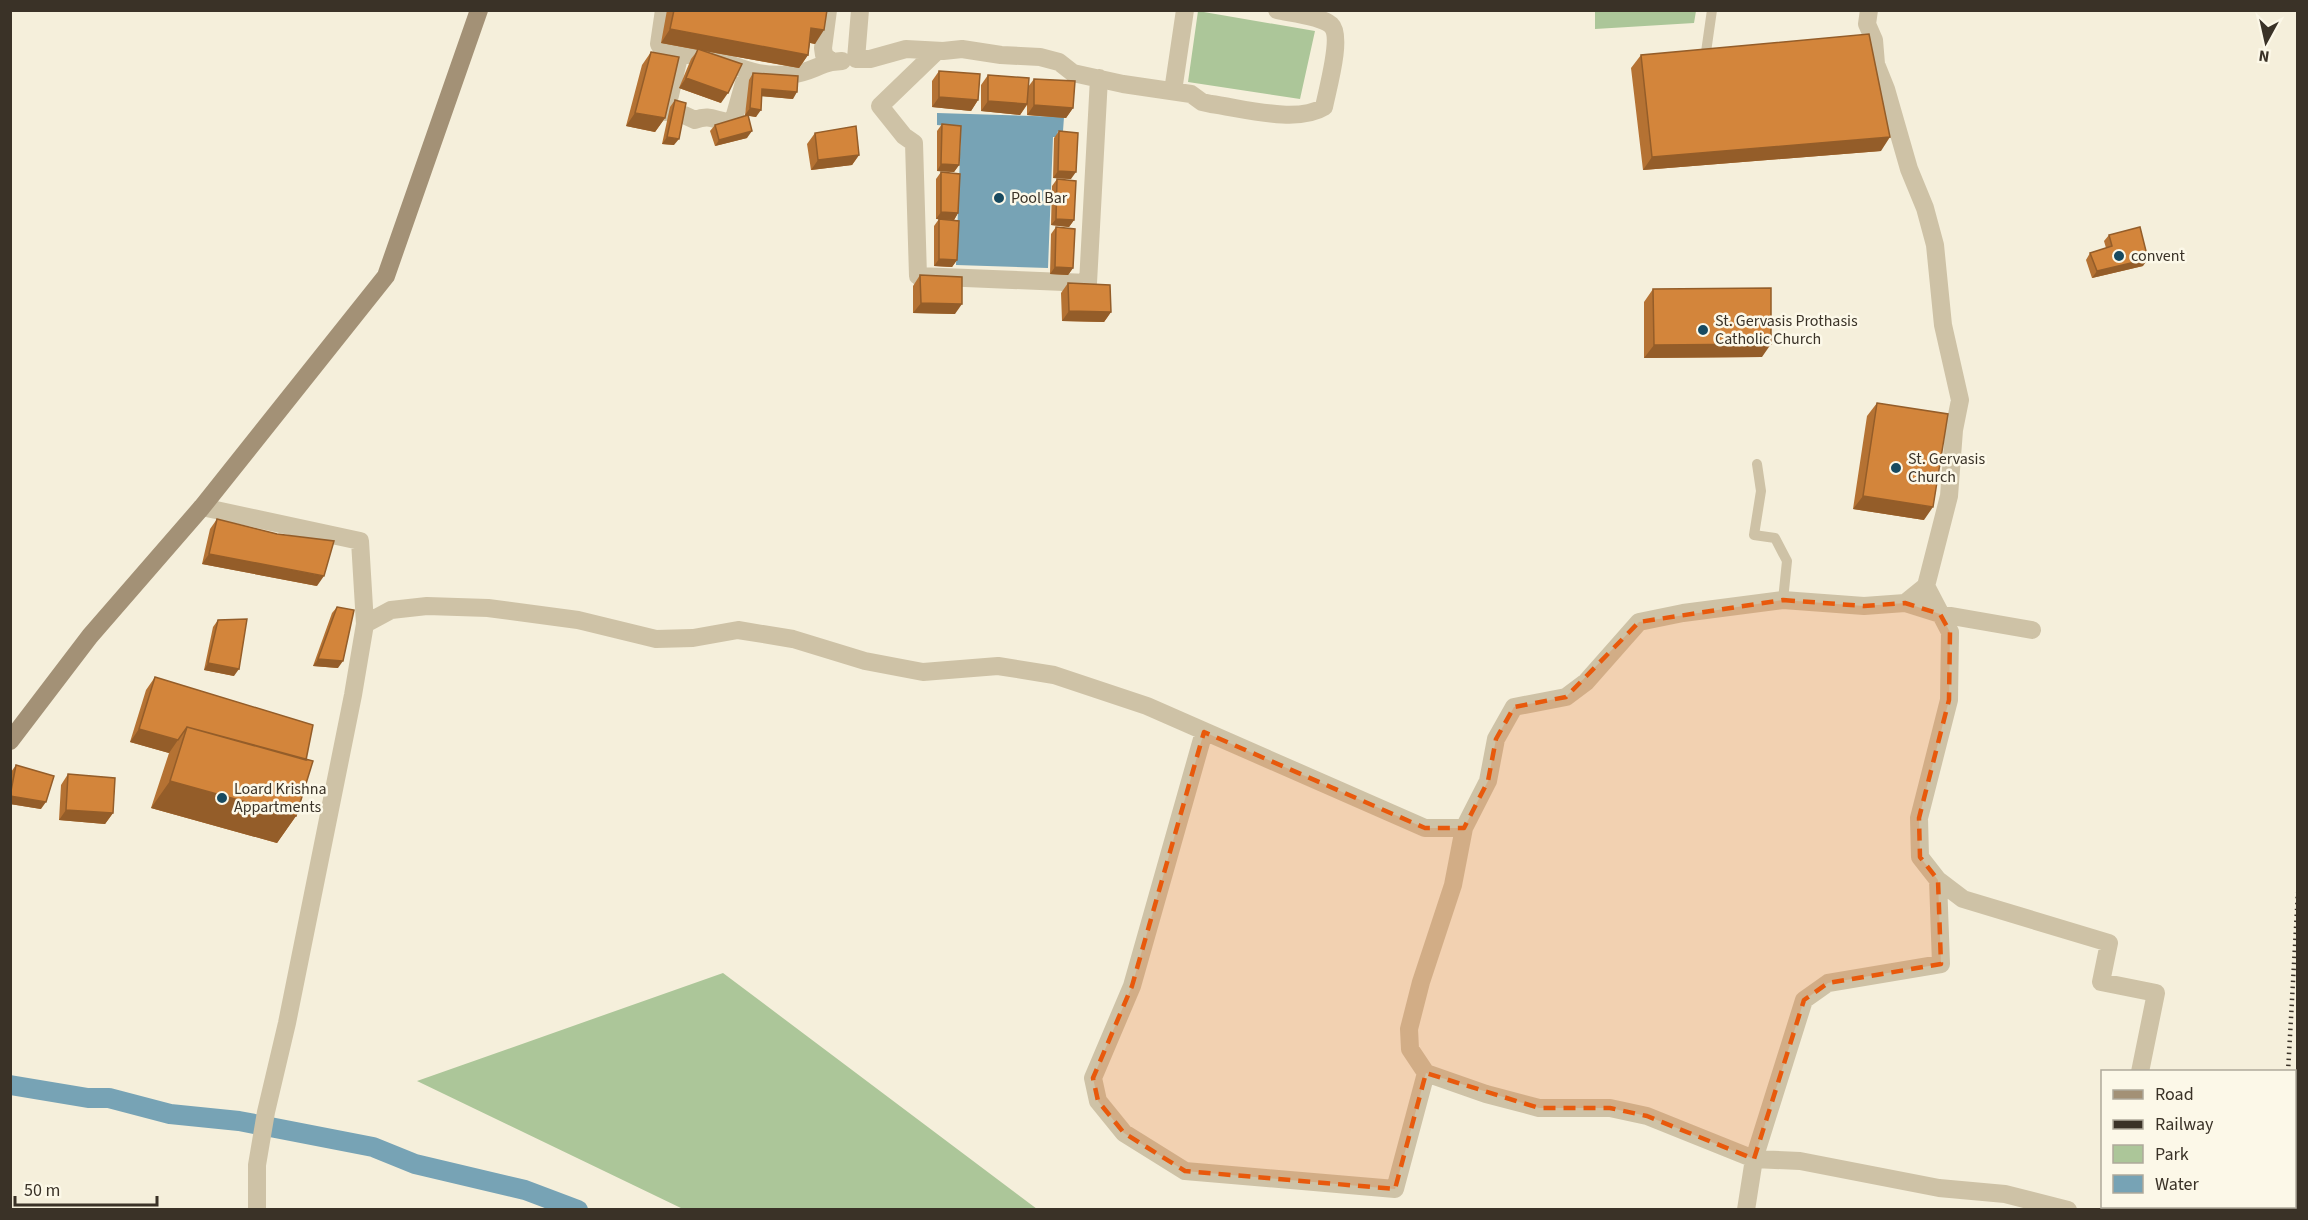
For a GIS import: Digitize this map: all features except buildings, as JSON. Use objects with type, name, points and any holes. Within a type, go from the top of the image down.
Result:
[{"type":"street","points":[[10,741],[90,636],[202,507],[386,276],[479,10]]},
{"type":"street","points":[[664,10],[659,44],[662,49],[725,63],[747,72],[773,75],[795,74],[809,72],[824,63],[870,59],[906,49],[937,51],[962,49],[1001,55],[1049,58],[1059,62],[1073,73],[1191,94],[1202,102],[1211,104],[1308,115],[1324,107],[1336,40],[1332,25],[1276,10]]},
{"type":"street","points":[[828,10],[823,48],[824,55],[832,62]]},
{"type":"street","points":[[856,59],[860,10]]},
{"type":"street","points":[[1173,91],[1185,10]]},
{"type":"street","points":[[1869,10],[1868,24],[1874,40],[1876,64],[1886,89],[1909,169],[1926,208],[1935,245],[1943,325],[1960,400],[1954,430],[1949,496],[1926,586],[1905,603]]},
{"type":"street","points":[[937,51],[880,106],[904,136],[914,142],[918,276],[1088,282],[1099,78]]},
{"type":"street","points":[[665,115],[680,53]]},
{"type":"street","points":[[684,115],[695,120],[707,116],[723,122],[733,122],[747,72]]},
{"type":"street","points":[[202,507],[360,541],[366,624],[287,1023],[266,1112],[259,1152],[257,1209]]},
{"type":"street","points":[[1926,586],[1950,632],[1949,700],[1919,818],[1920,857],[1938,880],[1963,898],[2109,943],[2101,982],[2156,993],[2140,1070]]},
{"type":"street","points":[[2032,630],[1940,614],[1905,603],[1864,606],[1783,600],[1683,613],[1639,622],[1586,682],[1566,697],[1514,707],[1496,740],[1488,781],[1464,828],[1453,885],[1420,982],[1409,1029],[1410,1049],[1426,1073],[1486,1094],[1539,1108],[1610,1108],[1647,1116],[1754,1159],[1800,1161],[1939,1188],[2005,1194],[2068,1209]]},
{"type":"street","points":[[366,624],[391,610],[437,607],[488,608],[578,620],[656,639],[693,638],[738,630],[793,639],[898,669],[923,672],[998,666],[1054,675],[1147,706],[1425,828],[1464,828]]},
{"type":"street","points":[[1204,732],[1131,986],[1093,1078],[1098,1101],[1124,1133],[1185,1171],[1395,1189],[1426,1073]]},
{"type":"street","points":[[1746,1209],[1754,1159],[1804,1000],[1828,983],[1941,964],[1938,880]]},
{"type":"lane","points":[[1705,59],[1712,10]]},
{"type":"lane","points":[[1757,464],[1761,491],[1754,535],[1775,538],[1787,561],[1783,600]]},
{"type":"highlighted area","points":[[1783,600],[1864,606],[1905,603],[1940,614],[1950,632],[1949,700],[1919,818],[1920,857],[1938,880],[1941,964],[1828,983],[1804,1000],[1754,1159],[1647,1116],[1610,1108],[1539,1108],[1426,1073],[1395,1189],[1185,1171],[1124,1133],[1098,1101],[1093,1078],[1132,986],[1204,732],[1425,828],[1464,828],[1488,781],[1496,739],[1514,707],[1566,697],[1639,622]]},
{"type":"green space","points":[[1595,10],[1696,11],[1694,23],[1595,29]]},
{"type":"green space","points":[[1198,11],[1315,31],[1300,99],[1188,82]]},
{"type":"green space","points":[[723,973],[1037,1209],[683,1209],[417,1081]]},
{"type":"water","points":[[937,113],[1064,117],[1063,131],[1058,131],[1057,137],[1053,137],[1048,268],[956,265],[961,127],[937,125]]},
{"type":"waterway","points":[[10,1085],[88,1098],[109,1098],[170,1114],[239,1121],[373,1147],[415,1164],[525,1190],[578,1210]]},
{"type":"railway","points":[[2288,1070],[2298,892]]},
{"type":"railway","points":[[2296,1161],[2298,1135]]},
{"type":"place","name":"Pool Bar","points":[[999,198]]},
{"type":"place","name":"convent","points":[[2119,256]]},
{"type":"place","name":"St. Gervasis Prothasis Catholic Church","points":[[1703,330]]},
{"type":"place","name":"St. Gervasis Church","points":[[1896,468]]},
{"type":"place","name":"Loard Krishna Appartments","points":[[222,798]]}]
